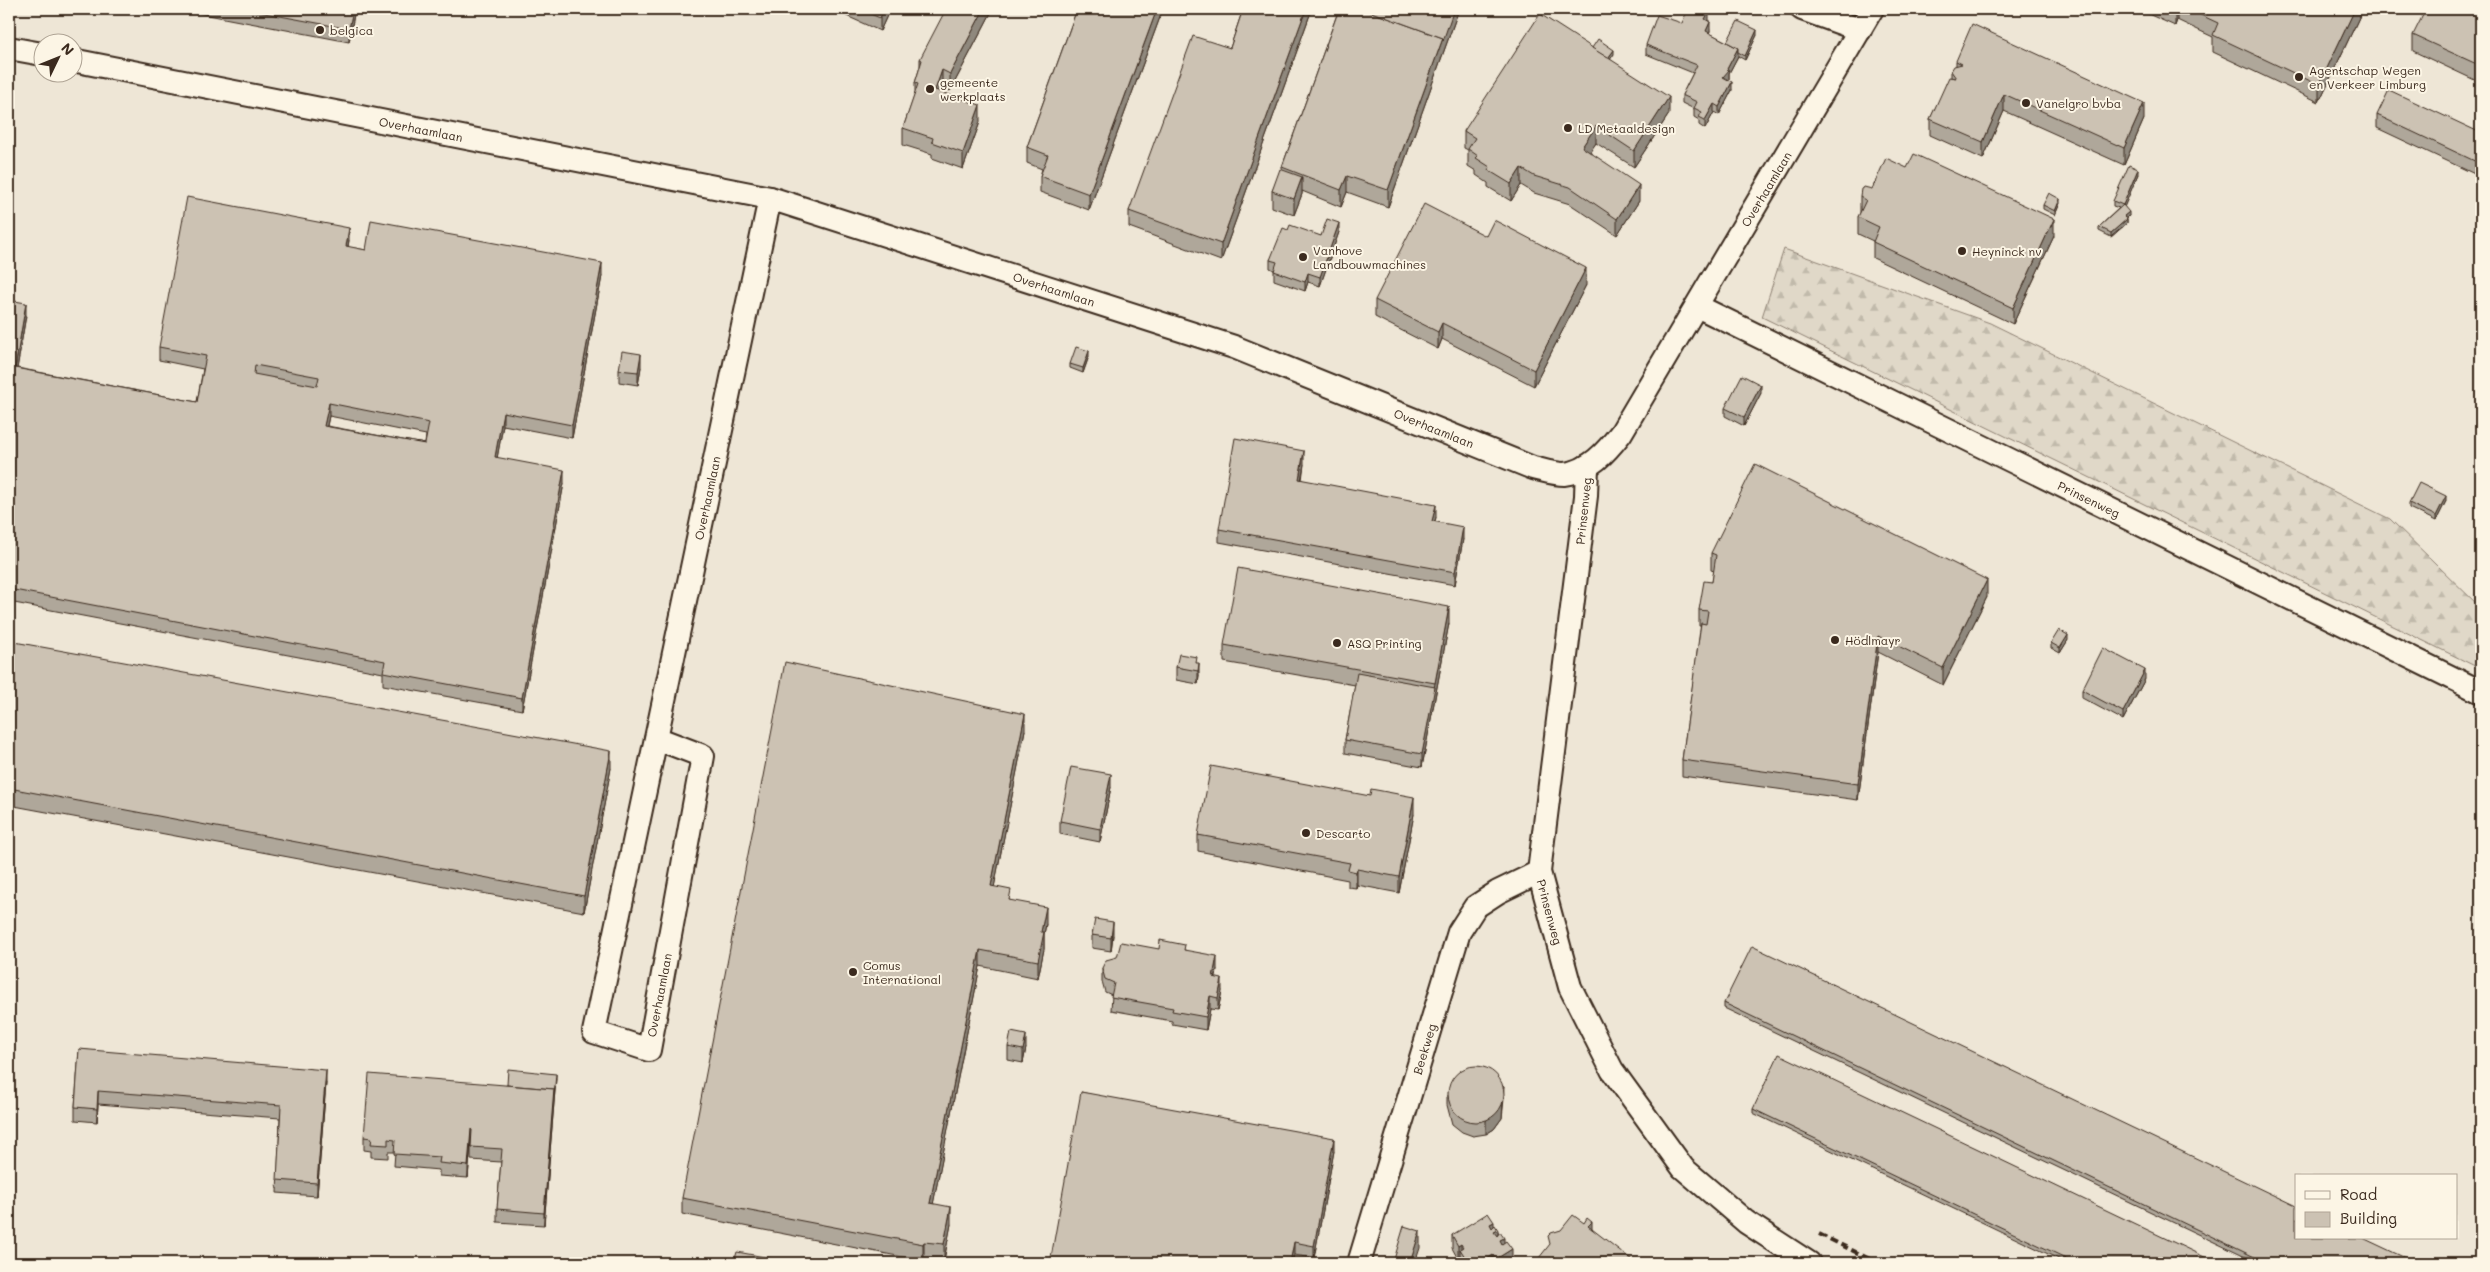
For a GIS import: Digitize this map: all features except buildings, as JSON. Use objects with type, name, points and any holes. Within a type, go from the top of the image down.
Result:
[{"type":"street","points":[[1802,9],[1860,30]]},
{"type":"street","name":"Overhaamlaan","points":[[82,62],[770,198],[1234,347],[1532,468],[1564,474],[1587,466],[1605,453],[1621,433],[1872,9]]},
{"type":"street","points":[[9,48],[32,52]]},
{"type":"street","name":"Overhaamlaan","points":[[656,738],[703,756],[648,1050],[594,1032],[656,738],[770,198]]},
{"type":"street","name":"Prinsenweg","points":[[1697,306],[2481,692]]},
{"type":"street","name":"Prinsenweg","points":[[1587,466],[1586,496],[1539,872],[1570,986],[1612,1070],[1683,1168],[1746,1222],[1809,1263]]},
{"type":"street","name":"Beekweg","points":[[1359,1263],[1459,932],[1475,907],[1498,892],[1539,872]]},
{"type":"shaded area","points":[[9,9],[2481,9],[2481,1263],[9,1263]]},
{"type":"green space","points":[[1784,249],[1990,323],[2390,519],[2481,608],[2481,669],[1762,317]]},
{"type":"railway","points":[[1819,1234],[1878,1263]]},
{"type":"place","name":"belgica","points":[[320,30]]},
{"type":"place","name":"Agentschap Wegen en Verkeer Limburg","points":[[2299,77]]},
{"type":"place","name":"gemeente werkplaats","points":[[930,89]]},
{"type":"place","name":"Vanelgro bvba","points":[[2026,103]]},
{"type":"place","name":"LD Metaaldesign","points":[[1568,128]]},
{"type":"place","name":"Heyninck nv","points":[[1962,251]]},
{"type":"place","name":"Vanhove Landbouwmachines","points":[[1303,257]]},
{"type":"place","name":"Hödlmayr","points":[[1835,640]]},
{"type":"place","name":"ASQ Printing","points":[[1337,643]]},
{"type":"place","name":"Descarto","points":[[1306,833]]},
{"type":"place","name":"Comus International","points":[[853,972]]}]
